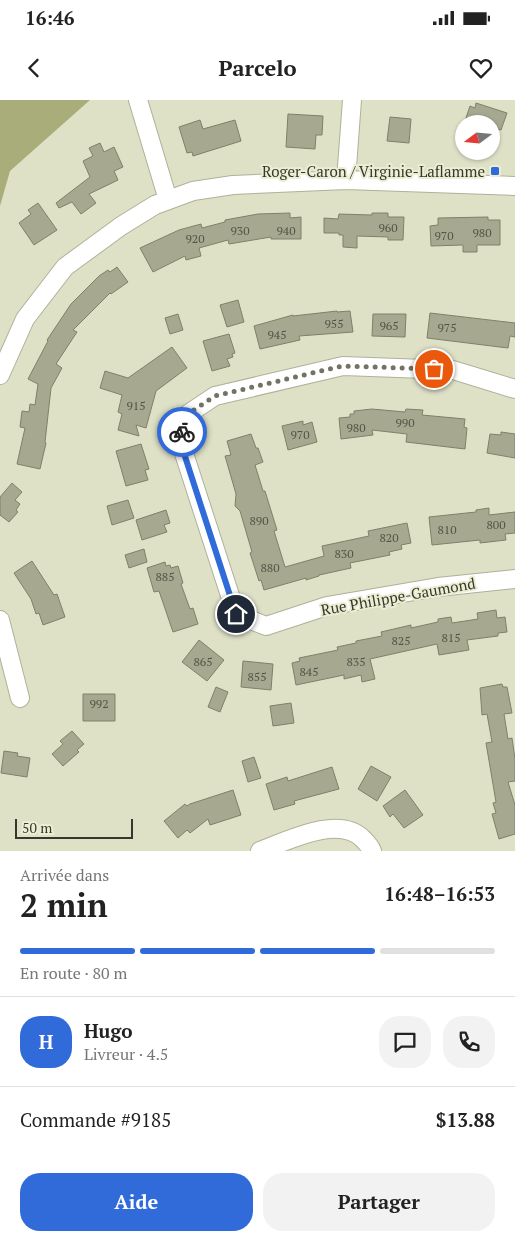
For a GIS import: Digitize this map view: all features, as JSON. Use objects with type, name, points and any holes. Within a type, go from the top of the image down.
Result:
[{"type":"street","points":[[138,100],[168,200]]},
{"type":"street","points":[[346,180],[352,100]]},
{"type":"street","points":[[0,375],[25,319],[66,267],[121,226],[155,205],[168,200],[193,191],[233,185],[346,180],[515,186]]},
{"type":"street","name":"Rue Philippe-Gaumond","points":[[515,389],[453,370],[342,366],[215,396],[185,416],[180,441],[236,614],[266,626],[327,606],[438,587],[515,579]]},
{"type":"street","points":[[0,620],[20,698]]},
{"type":"street","points":[[260,851],[319,830],[342,828],[357,833],[370,846],[372,851]]},
{"type":"green space","points":[[0,100],[90,100],[10,171],[0,206]]},
{"type":"building","points":[[476,103],[507,113],[501,130],[500,115],[467,115],[470,106],[475,108]]},
{"type":"building","points":[[288,114],[323,116],[322,135],[316,135],[315,149],[286,147]]},
{"type":"building","points":[[390,117],[411,119],[409,143],[387,141]]},
{"type":"building","points":[[200,120],[203,129],[235,120],[241,141],[193,156],[192,152],[187,153],[179,127]]},
{"type":"building","points":[[100,143],[104,152],[114,147],[123,167],[114,171],[118,180],[89,194],[96,203],[81,214],[72,202],[59,208],[56,203],[90,177],[83,161],[93,156],[89,148]]},
{"type":"building","points":[[38,203],[57,230],[34,245],[19,223],[31,214],[28,210]]},
{"type":"building","points":[[290,213],[290,218],[301,217],[301,239],[271,239],[271,237],[229,244],[228,240],[199,248],[201,256],[186,260],[185,256],[153,272],[140,248],[179,230],[201,224],[202,228],[225,222],[225,220],[258,214]]},
{"type":"building","points":[[372,213],[388,213],[388,217],[404,217],[403,240],[388,240],[388,237],[357,236],[357,248],[343,247],[343,235],[339,235],[339,233],[324,233],[324,218],[338,219],[339,214],[372,215]]},
{"type":"building","points":[[488,217],[488,220],[500,220],[500,245],[477,245],[477,252],[463,252],[463,245],[431,246],[430,226],[438,225],[438,218]]},
{"type":"building","points":[[117,267],[128,282],[110,293],[73,330],[77,332],[56,364],[62,368],[51,388],[46,443],[40,469],[17,464],[25,428],[20,427],[22,411],[29,412],[30,404],[35,405],[38,384],[28,379],[47,340],[71,304],[99,276]]},
{"type":"building","points":[[238,300],[244,322],[227,327],[220,305]]},
{"type":"building","points":[[350,311],[353,332],[299,336],[300,340],[260,349],[254,326],[293,315]]},
{"type":"building","points":[[430,313],[515,323],[515,337],[510,336],[508,348],[427,338]]},
{"type":"building","points":[[178,314],[183,330],[170,334],[165,318]]},
{"type":"building","points":[[373,314],[406,314],[405,337],[372,336]]},
{"type":"building","points":[[229,334],[235,353],[232,354],[233,357],[227,359],[230,366],[212,371],[203,341]]},
{"type":"building","points":[[172,347],[187,368],[156,391],[146,428],[136,425],[139,436],[118,430],[122,414],[118,412],[122,395],[100,388],[105,371],[128,378]]},
{"type":"building","points":[[372,409],[405,412],[406,409],[423,410],[422,415],[465,419],[464,427],[467,428],[465,449],[406,442],[407,434],[372,430],[373,435],[341,439],[339,418],[350,417],[350,414],[354,414],[354,411]]},
{"type":"building","points":[[303,421],[303,425],[312,422],[317,442],[288,450],[282,426]]},
{"type":"building","points":[[501,432],[515,434],[515,458],[487,453],[490,434],[501,435]]},
{"type":"building","points":[[251,434],[263,462],[255,465],[277,530],[274,531],[285,567],[324,556],[322,546],[369,536],[368,531],[407,523],[411,543],[401,545],[402,549],[389,552],[390,555],[350,563],[351,568],[264,590],[250,553],[252,552],[240,511],[235,506],[236,494],[225,456],[231,455],[227,441]]},
{"type":"building","points":[[141,444],[149,469],[145,470],[148,480],[126,486],[116,451]]},
{"type":"building","points":[[12,483],[22,492],[15,500],[20,504],[16,510],[18,512],[9,522],[0,515],[0,497]]},
{"type":"building","points":[[128,500],[134,518],[112,525],[107,506]]},
{"type":"building","points":[[489,508],[489,515],[515,512],[515,533],[505,534],[506,540],[480,543],[480,540],[432,545],[429,517],[476,512],[476,510]]},
{"type":"building","points":[[166,510],[170,523],[164,525],[167,532],[142,540],[136,520]]},
{"type":"building","points":[[144,549],[147,562],[129,568],[125,555]]},
{"type":"building","points":[[32,561],[54,595],[57,594],[65,617],[43,625],[39,613],[36,614],[31,599],[14,573]]},
{"type":"building","points":[[165,562],[166,566],[170,565],[171,568],[178,566],[183,583],[181,584],[190,609],[193,608],[198,624],[173,632],[159,591],[154,592],[147,568]]},
{"type":"building","points":[[496,610],[497,618],[505,617],[507,632],[498,633],[498,636],[467,640],[469,650],[439,655],[437,644],[370,659],[375,679],[362,682],[361,675],[344,679],[344,675],[296,685],[292,663],[300,661],[299,658],[338,650],[337,647],[382,636],[381,632],[411,625],[411,628],[438,622],[438,619],[451,617],[452,623],[478,619],[477,613]]},
{"type":"building","points":[[199,640],[224,660],[207,681],[182,662]]},
{"type":"building","points":[[243,661],[273,664],[271,690],[241,687]]},
{"type":"building","points":[[502,684],[503,687],[507,687],[512,713],[504,714],[508,739],[512,738],[515,759],[515,781],[508,782],[515,805],[515,834],[499,839],[492,814],[496,813],[493,803],[496,802],[486,743],[492,742],[487,714],[482,715],[480,688]]},
{"type":"building","points":[[216,687],[228,692],[220,712],[208,707]]},
{"type":"building","points":[[83,694],[115,694],[115,721],[83,721]]},
{"type":"building","points":[[291,703],[294,723],[273,726],[270,706]]},
{"type":"building","points":[[72,731],[84,744],[77,750],[79,752],[63,766],[52,754],[63,744],[60,741]]},
{"type":"building","points":[[4,751],[18,753],[17,756],[30,758],[27,777],[1,773]]},
{"type":"building","points":[[254,757],[261,778],[248,782],[242,761]]},
{"type":"building","points":[[371,766],[391,777],[377,801],[358,789]]},
{"type":"building","points":[[332,767],[339,789],[294,801],[295,804],[274,810],[266,784],[287,777],[288,781]]},
{"type":"building","points":[[233,790],[241,815],[210,825],[208,819],[190,833],[187,830],[178,838],[164,821],[185,804],[187,806]]},
{"type":"building","points":[[405,790],[423,815],[404,828],[393,814],[390,817],[383,806]]},
{"type":"way so far","points":[[182,432],[185,416],[215,396],[342,366],[434,369]]},
{"type":"place","name":"Roger-Caron / Virginie-Laflamme","points":[[495,171]]},
{"type":"route","points":[[182,432],[180,441],[236,614]]}]
